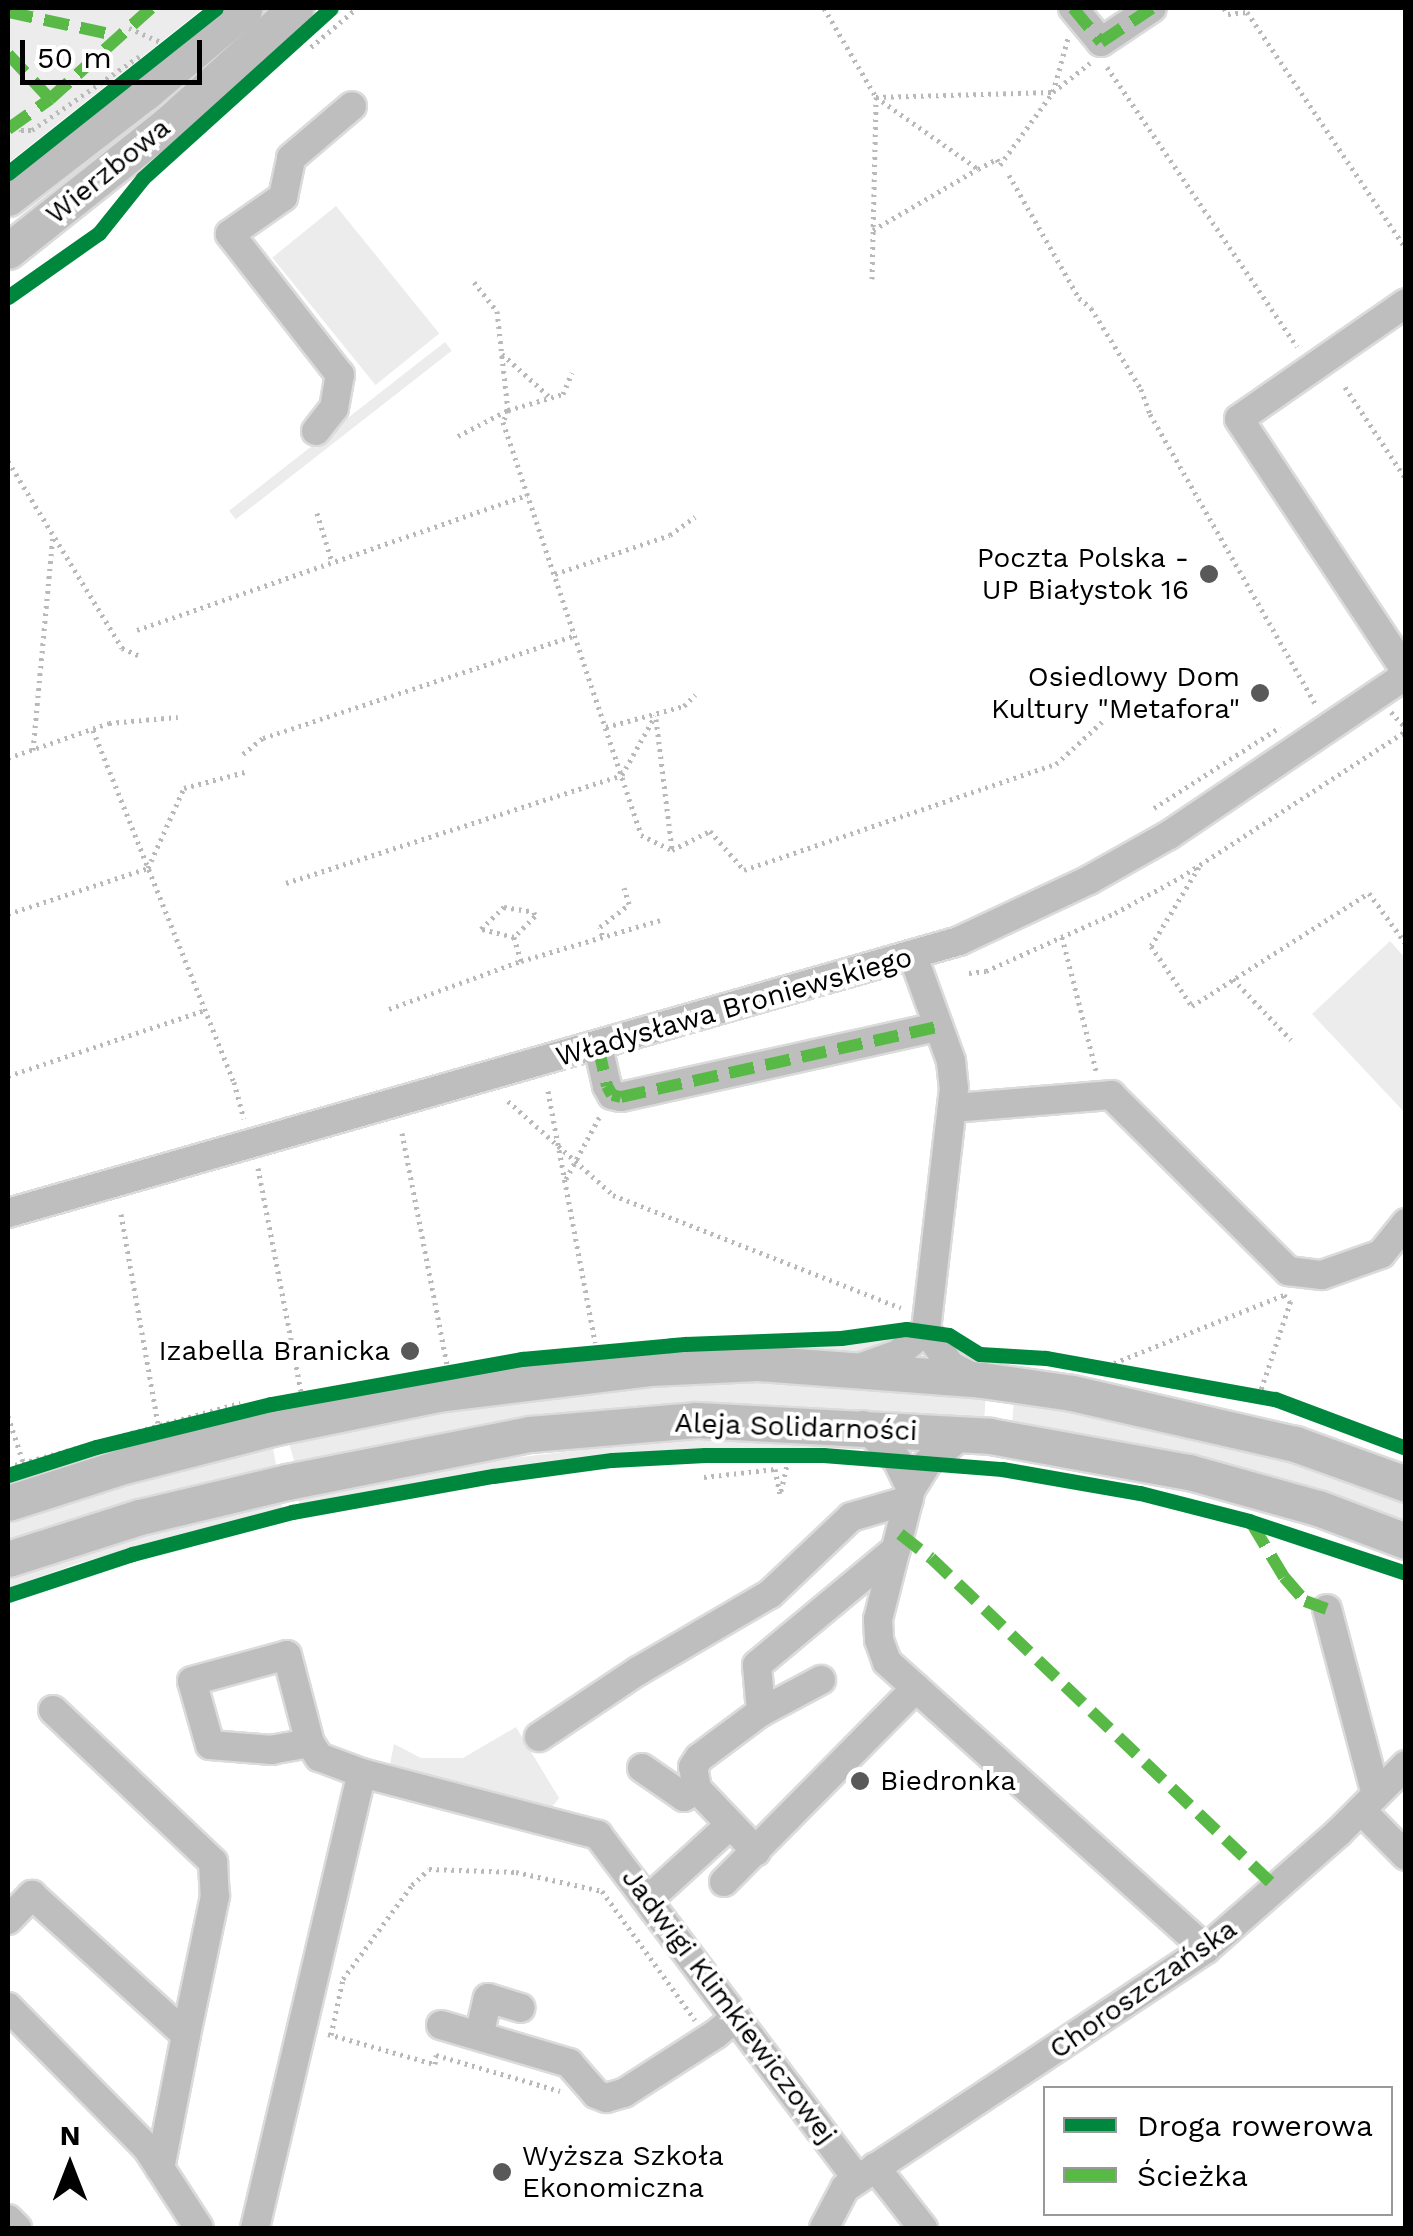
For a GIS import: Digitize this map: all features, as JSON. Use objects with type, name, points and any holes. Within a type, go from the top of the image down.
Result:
[{"type":"main road","name":"Wierzbowa","points":[[8,198],[147,91],[245,8]]},
{"type":"main road","name":"Wierzbowa","points":[[8,251],[128,157],[296,8]]},
{"type":"main road","name":"Aleja Solidarności","points":[[8,1503],[124,1466],[276,1427],[438,1394],[650,1368],[758,1363],[982,1380],[1176,1414],[1296,1444],[1406,1484]]},
{"type":"main road","name":"Aleja Solidarności","points":[[8,1559],[158,1512],[530,1434],[696,1420],[966,1433],[1189,1472],[1318,1508],[1406,1541]]},
{"type":"street","points":[[1074,9],[1101,42],[1152,8]]},
{"type":"street","points":[[316,431],[334,408],[340,375],[230,234],[282,196],[291,158],[352,106]]},
{"type":"street","points":[[1406,303],[1240,419],[1406,673]]},
{"type":"street","name":"Władysława Broniewskiego","points":[[8,1213],[959,941],[1090,880],[1169,835],[1406,673]]},
{"type":"street","points":[[914,956],[953,1072],[954,1108],[926,1330],[950,1366],[982,1380]]},
{"type":"street","points":[[598,1046],[612,1095],[621,1097],[938,1027]]},
{"type":"street","points":[[954,1108],[1111,1095],[1288,1270],[1322,1276],[1381,1254],[1406,1223]]},
{"type":"street","points":[[858,1368],[898,1354],[926,1330]]},
{"type":"street","points":[[863,1426],[897,1460],[910,1494]]},
{"type":"street","points":[[966,1433],[928,1462],[910,1494],[881,1603],[879,1640],[887,1662],[1206,1949]]},
{"type":"street","points":[[539,1737],[638,1672],[770,1594],[851,1517],[910,1494]]},
{"type":"street","points":[[761,1712],[758,1665],[896,1550]]},
{"type":"street","points":[[1328,1609],[1368,1803],[1406,1856]]},
{"type":"street","points":[[255,2228],[362,1774],[320,1757],[310,1743],[287,1655],[192,1681],[210,1745],[272,1750],[310,1743]]},
{"type":"street","points":[[756,1851],[697,1789],[693,1766],[698,1758],[761,1712],[821,1680]]},
{"type":"street","points":[[724,1882],[916,1688]]},
{"type":"street","points":[[53,1710],[212,1862],[215,1896],[160,2168]]},
{"type":"street","name":"Choroszczańska","points":[[824,2228],[840,2194],[866,2173],[1206,1949],[1406,1765]]},
{"type":"street","points":[[642,1768],[684,1798],[697,1789]]},
{"type":"street","name":"Jadwigi Klimkiewiczowej","points":[[362,1774],[598,1835],[736,2017],[866,2173],[922,2228]]},
{"type":"street","points":[[650,1899],[730,1825]]},
{"type":"street","points":[[8,1920],[32,1895],[186,2035]]},
{"type":"street","points":[[478,2036],[488,1998],[521,2008]]},
{"type":"street","points":[[8,2007],[147,2148],[199,2228]]},
{"type":"street","points":[[441,2026],[570,2063],[596,2094],[616,2098],[736,2017]]},
{"type":"street","points":[[8,2219],[17,2228]]},
{"type":"path","points":[[311,47],[357,8]]},
{"type":"path","points":[[824,8],[876,96],[978,169]]},
{"type":"path","points":[[1224,8],[1228,14],[1247,12],[1406,249]]},
{"type":"path","points":[[1053,92],[1074,9]]},
{"type":"path","points":[[128,28],[168,45]]},
{"type":"path","points":[[16,123],[21,130],[32,130],[147,50],[152,58]]},
{"type":"path","points":[[873,230],[996,159],[1000,165],[1053,92],[1100,56],[1302,354]]},
{"type":"path","points":[[876,96],[1053,92]]},
{"type":"path","points":[[872,279],[876,96]]},
{"type":"path","points":[[1009,176],[1079,298],[1091,308],[1141,389],[1150,414],[1316,705]]},
{"type":"path","points":[[474,282],[497,311],[508,410],[503,422],[641,835],[672,850]]},
{"type":"path","points":[[502,354],[551,398]]},
{"type":"path","points":[[458,436],[508,410],[563,394],[572,372]]},
{"type":"path","points":[[1345,387],[1406,479]]},
{"type":"path","points":[[9,465],[122,648],[140,656]]},
{"type":"path","points":[[137,630],[528,495]]},
{"type":"path","points":[[317,513],[332,562]]},
{"type":"path","points":[[555,574],[670,535],[695,517]]},
{"type":"path","points":[[34,750],[54,535]]},
{"type":"path","points":[[243,754],[263,738],[576,635]]},
{"type":"path","points":[[606,728],[684,706],[695,695]]},
{"type":"path","points":[[286,883],[622,775],[655,716]]},
{"type":"path","points":[[655,716],[672,850]]},
{"type":"path","points":[[8,758],[131,718],[178,717]]},
{"type":"path","points":[[672,850],[710,831],[744,870],[1056,764],[1104,720]]},
{"type":"path","points":[[93,730],[234,1082],[251,1144],[295,1396],[324,1394]]},
{"type":"path","points":[[970,974],[986,971],[1115,913],[1200,864],[1406,731]]},
{"type":"path","points":[[8,914],[148,868],[184,788],[248,770]]},
{"type":"path","points":[[1200,864],[1151,946],[1192,1006],[1368,893],[1406,944]]},
{"type":"path","points":[[602,935],[600,927],[629,904],[624,888]]},
{"type":"path","points":[[504,907],[534,912],[514,937],[482,933],[481,929],[504,907]]},
{"type":"path","points":[[389,1009],[521,961],[660,920]]},
{"type":"path","points":[[514,937],[521,961]]},
{"type":"path","points":[[1062,937],[1103,1096]]},
{"type":"path","points":[[1234,979],[1291,1040]]},
{"type":"path","points":[[8,1076],[205,1010]]},
{"type":"path","points":[[548,1091],[595,1343]]},
{"type":"path","points":[[565,1182],[612,1095]]},
{"type":"path","points":[[508,1102],[613,1195],[901,1308]]},
{"type":"path","points":[[402,1133],[447,1364]]},
{"type":"path","points":[[121,1214],[158,1422]]},
{"type":"path","points":[[1114,1363],[1284,1294],[1290,1302],[1267,1398],[1241,1394]]},
{"type":"path","points":[[576,1353],[612,1349]]},
{"type":"path","points":[[431,1374],[467,1368]]},
{"type":"path","points":[[1094,1368],[1128,1374]]},
{"type":"path","points":[[8,1475],[96,1447],[254,1408]]},
{"type":"path","points":[[8,1416],[23,1462]]},
{"type":"path","points":[[704,1478],[775,1469],[780,1494],[789,1455]]},
{"type":"path","points":[[331,2035],[343,1979],[412,1885],[429,1869],[516,1872],[602,1891],[708,2039]]},
{"type":"path","points":[[319,2032],[435,2064],[436,2055],[582,2098],[596,2094]]},
{"type":"shaded area","points":[[8,8],[197,8],[200,11],[8,163]]},
{"type":"shaded area","points":[[336,206],[439,333],[375,385],[272,258]]},
{"type":"shaded area","points":[[445,342],[452,351],[236,519],[229,511]]},
{"type":"shaded area","points":[[1390,941],[1405,958],[1405,1113],[1312,1014]]},
{"type":"shaded area","points":[[899,1335],[889,1346],[874,1352],[281,1412],[280,1407],[480,1371],[614,1353],[841,1343]]},
{"type":"shaded area","points":[[760,1381],[986,1395],[984,1421],[795,1408],[296,1467],[288,1440],[478,1402],[646,1384]]},
{"type":"shaded area","points":[[1014,1398],[1073,1407],[1315,1467],[1405,1498],[1405,1526],[1012,1426]]},
{"type":"shaded area","points":[[264,1409],[266,1416],[8,1487],[8,1476],[97,1448]]},
{"type":"shaded area","points":[[739,1439],[861,1441],[876,1449],[649,1452],[466,1475],[299,1505],[299,1497],[513,1458],[638,1443]]},
{"type":"shaded area","points":[[272,1443],[277,1470],[8,1546],[8,1518],[83,1492]]},
{"type":"shaded area","points":[[281,1500],[282,1509],[79,1563],[8,1588],[8,1577],[46,1562]]},
{"type":"shaded area","points":[[516,1727],[559,1798],[552,1807],[390,1764],[394,1744],[421,1758],[463,1758]]},
{"type":"marked path","points":[[8,129],[50,99],[151,8]]},
{"type":"marked path","points":[[1073,8],[1101,42],[1152,8]]},
{"type":"marked path","points":[[8,12],[119,36]]},
{"type":"marked path","points":[[8,54],[50,99]]},
{"type":"marked path","points":[[598,1046],[607,1086],[612,1095],[621,1097],[938,1027]]},
{"type":"marked path","points":[[1252,1524],[1284,1577],[1305,1601],[1327,1609]]},
{"type":"marked path","points":[[900,1534],[931,1558],[1277,1889]]},
{"type":"cycle path","points":[[8,173],[216,8]]},
{"type":"cycle path","points":[[8,297],[99,233],[143,178],[331,8]]},
{"type":"cycle path","points":[[8,1475],[96,1447],[271,1404],[522,1359],[685,1344],[841,1338],[906,1329],[949,1335],[980,1354],[1046,1358],[1275,1399],[1406,1448]]},
{"type":"cycle path","points":[[8,1595],[132,1554],[292,1512],[493,1476],[612,1460],[705,1455],[823,1455],[1002,1469],[1140,1493],[1249,1521],[1406,1573]]},
{"type":"place","name":"Poczta Polska - UP Białystok 16","points":[[1209,574]]},
{"type":"place","name":"Osiedlowy Dom Kultury \"Metafora\"","points":[[1260,693]]},
{"type":"place","name":"Izabella Branicka","points":[[410,1351]]},
{"type":"place","name":"Biedronka","points":[[860,1781]]},
{"type":"place","name":"Wyższa Szkoła Ekonomiczna","points":[[502,2172]]}]
